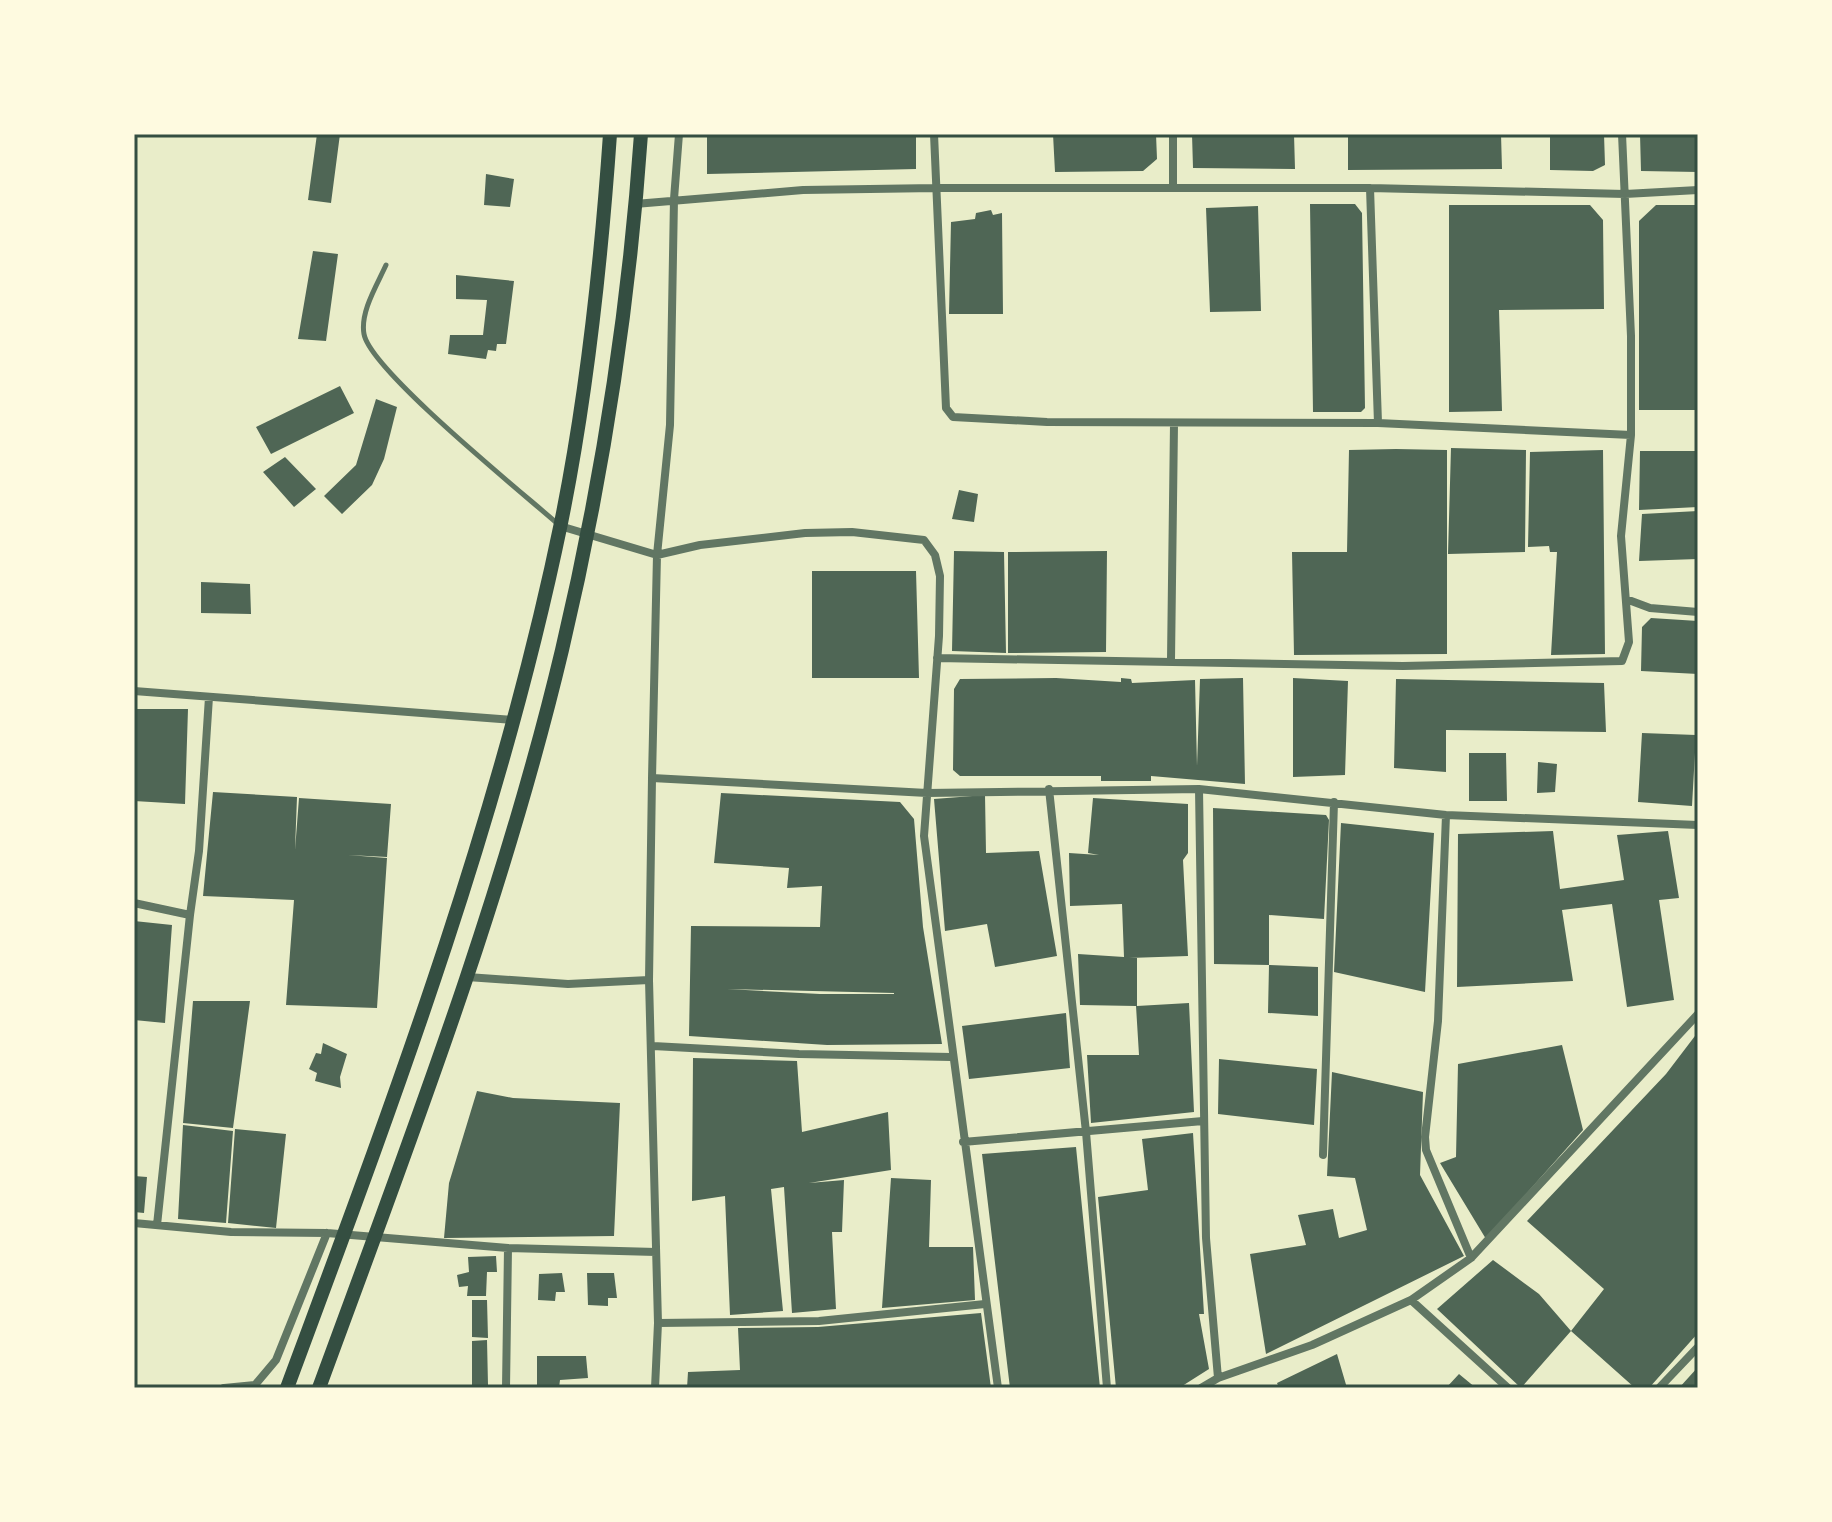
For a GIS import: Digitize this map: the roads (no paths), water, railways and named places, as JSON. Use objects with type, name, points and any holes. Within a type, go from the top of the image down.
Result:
[{"type":"main road","points":[[287,1388],[440,960],[512,720],[560,526],[593,307],[610,134]]},
{"type":"main road","points":[[319,1388],[466,977],[544,718],[587,532],[617,370],[641,134]]},
{"type":"street","points":[[655,1388],[658,1323],[649,980],[652,778],[657,555],[670,425],[674,199],[679,134]]},
{"type":"street","points":[[934,134],[938,296],[948,414],[1047,422],[1378,423],[1631,435]]},
{"type":"street","points":[[1173,134],[1173,188]]},
{"type":"street","points":[[937,658],[1403,666],[1577,661],[1617,663],[1626,657],[1629,642],[1621,512],[1631,435],[1631,336],[1622,134]]},
{"type":"street","points":[[635,204],[803,190],[936,188],[1370,188],[1625,194],[1698,190]]},
{"type":"street","points":[[1370,188],[1378,423]]},
{"type":"street","points":[[1171,660],[1174,424]]},
{"type":"street","points":[[560,526],[657,555],[700,545],[805,533],[852,532],[924,540],[931,545],[939,565],[937,658],[924,836],[951,1057],[998,1388]]},
{"type":"street","points":[[1626,599],[1650,608],[1698,612]]},
{"type":"street","points":[[134,691],[512,720]]},
{"type":"street","points":[[157,1225],[199,851],[209,697]]},
{"type":"street","points":[[652,778],[927,793],[1199,789],[1446,815],[1698,825]]},
{"type":"street","points":[[1049,789],[1086,1132],[1107,1388]]},
{"type":"street","points":[[1199,789],[1206,1238],[1218,1378]]},
{"type":"street","points":[[1323,1155],[1334,802]]},
{"type":"street","points":[[1446,815],[1438,1021],[1425,1137],[1426,1150],[1471,1258]]},
{"type":"street","points":[[134,903],[190,915]]},
{"type":"street","points":[[466,977],[568,984],[649,980]]},
{"type":"street","points":[[1201,1388],[1218,1378],[1312,1345],[1411,1300],[1471,1258],[1698,1014]]},
{"type":"street","points":[[653,1046],[799,1054],[951,1057]]},
{"type":"street","points":[[963,1142],[1203,1121]]},
{"type":"street","points":[[134,1223],[231,1232],[344,1234],[373,1239],[508,1248],[656,1252]]},
{"type":"street","points":[[224,1388],[255,1385],[276,1360],[327,1233]]},
{"type":"street","points":[[506,1388],[508,1248]]},
{"type":"street","points":[[1411,1300],[1508,1388]]},
{"type":"street","points":[[658,1323],[819,1321],[985,1304]]},
{"type":"street","points":[[1659,1388],[1698,1347]]},
{"type":"lane","points":[[386,265],[364,321],[369,349],[443,423],[560,526]]}]
